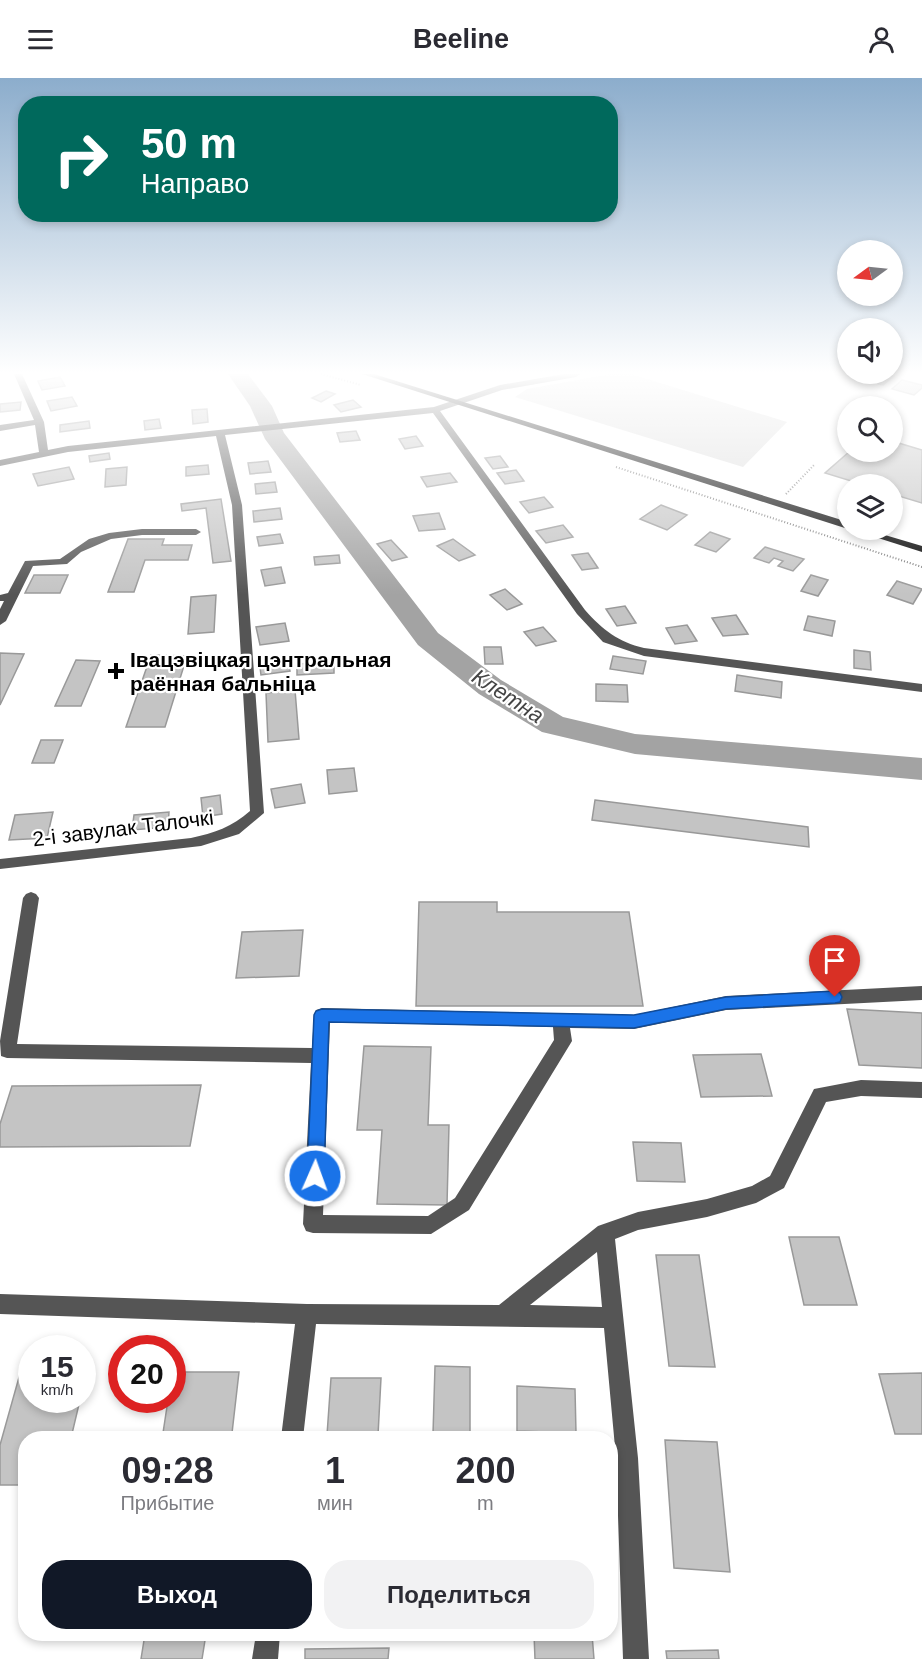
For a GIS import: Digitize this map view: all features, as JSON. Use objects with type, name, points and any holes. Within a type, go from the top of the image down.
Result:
[{"type":"main road","points":[[600,448],[837,523]]},
{"type":"main road","points":[[892,540],[922,549]]},
{"type":"street","points":[[43,448],[44,452]]},
{"type":"street","points":[[0,463],[44,452],[83,448]]},
{"type":"street","name":"2-і завулак Талочкі","points":[[0,864],[35,858],[191,843],[221,837],[241,828],[257,813],[237,505],[223,448]]},
{"type":"street","points":[[462,448],[581,612],[599,633],[613,644],[644,652],[922,688]]},
{"type":"street","points":[[0,621],[6,597],[29,563],[63,562],[77,548],[109,534],[196,531]]},
{"type":"street","points":[[31,898],[4,1053],[320,1056]]},
{"type":"street","points":[[561,1020],[563,1041],[462,1204],[431,1225],[314,1224],[322,1015],[561,1020],[634,1022],[726,1003],[922,993]]},
{"type":"street","points":[[502,1315],[605,1233],[638,1221],[708,1208],[756,1194],[777,1182],[820,1095],[861,1088],[922,1090]]},
{"type":"street","points":[[605,1233],[627,1458],[636,1659]]},
{"type":"street","points":[[0,1304],[307,1314],[614,1318]]},
{"type":"street","points":[[293,1431],[307,1314]]},
{"type":"street","points":[[265,1659],[267,1641]]},
{"type":"path","points":[[790,489],[815,464]]},
{"type":"path","points":[[615,467],[922,567]]},
{"type":"shaded area","points":[[680,448],[762,448],[743,467]]},
{"type":"building","points":[[903,448],[922,450],[922,503],[903,497],[903,474],[837,474],[837,477],[825,473],[838,462],[903,462]]},
{"type":"building","points":[[109,453],[110,459],[90,462],[89,456]]},
{"type":"building","points":[[500,456],[508,467],[493,469],[485,458]]},
{"type":"building","points":[[268,461],[271,472],[250,474],[248,463]]},
{"type":"building","points":[[208,465],[209,474],[186,476],[186,467]]},
{"type":"building","points":[[69,467],[74,479],[38,486],[33,474]]},
{"type":"building","points":[[127,467],[126,485],[105,487],[106,469]]},
{"type":"building","points":[[516,470],[524,481],[505,484],[497,473]]},
{"type":"building","points":[[450,473],[457,482],[427,487],[421,477]]},
{"type":"building","points":[[275,482],[277,492],[256,494],[255,484]]},
{"type":"building","points":[[544,497],[553,507],[529,513],[520,502]]},
{"type":"building","points":[[221,499],[231,561],[213,563],[206,508],[182,511],[181,504]]},
{"type":"building","points":[[661,505],[687,515],[667,530],[640,519]]},
{"type":"building","points":[[280,508],[282,519],[254,522],[253,511]]},
{"type":"building","points":[[439,513],[445,529],[419,531],[413,516]]},
{"type":"building","points":[[563,525],[573,537],[546,543],[536,531]]},
{"type":"building","points":[[710,532],[730,539],[716,552],[695,545]]},
{"type":"building","points":[[280,534],[283,543],[259,546],[257,537]]},
{"type":"building","points":[[128,539],[164,539],[162,545],[192,545],[188,560],[145,560],[134,592],[108,592]]},
{"type":"building","points":[[453,539],[475,555],[459,561],[437,546]]},
{"type":"building","points":[[391,540],[407,557],[392,561],[377,544]]},
{"type":"building","points":[[765,547],[804,559],[793,571],[778,566],[783,561],[774,558],[769,563],[754,558]]},
{"type":"building","points":[[588,553],[598,568],[582,570],[572,555]]},
{"type":"building","points":[[339,555],[340,563],[315,565],[314,557]]},
{"type":"building","points":[[281,567],[285,583],[265,586],[261,570]]},
{"type":"building","points":[[34,575],[68,575],[60,593],[25,593]]},
{"type":"building","points":[[811,575],[828,580],[818,596],[801,591]]},
{"type":"building","points":[[897,581],[922,589],[913,604],[887,595]]},
{"type":"building","points":[[505,589],[522,604],[507,610],[490,595]]},
{"type":"building","points":[[216,595],[214,632],[188,634],[191,597]]},
{"type":"building","points":[[625,606],[636,623],[617,626],[606,609]]},
{"type":"building","points":[[736,615],[748,634],[723,636],[712,618]]},
{"type":"building","points":[[808,616],[835,621],[832,636],[804,630]]},
{"type":"building","points":[[285,623],[289,641],[260,645],[256,627]]},
{"type":"building","points":[[687,625],[697,641],[675,644],[666,628]]},
{"type":"building","points":[[543,627],[556,641],[536,646],[524,632]]},
{"type":"building","points":[[484,647],[501,647],[503,664],[485,664]]},
{"type":"building","points":[[854,650],[870,652],[871,670],[854,668]]},
{"type":"building","points":[[0,653],[24,654],[0,705]]},
{"type":"building","points":[[151,655],[187,656],[165,727],[126,727]]},
{"type":"building","points":[[287,656],[290,671],[261,675],[259,660]]},
{"type":"building","points":[[613,656],[646,661],[643,674],[610,669]]},
{"type":"building","points":[[76,660],[100,661],[81,706],[55,706]]},
{"type":"building","points":[[334,662],[334,673],[297,675],[297,664]]},
{"type":"building","points":[[737,675],[782,682],[781,698],[735,691]]},
{"type":"building","points":[[596,684],[627,685],[628,702],[596,701]]},
{"type":"building","points":[[295,690],[299,739],[268,742],[266,693]]},
{"type":"building","points":[[41,740],[63,740],[54,763],[32,763]]},
{"type":"building","points":[[354,768],[357,791],[329,794],[327,770]]},
{"type":"building","points":[[301,784],[305,803],[275,808],[271,789]]},
{"type":"building","points":[[220,795],[222,814],[203,817],[201,798]]},
{"type":"building","points":[[595,800],[808,827],[809,847],[592,820]]},
{"type":"building","points":[[53,812],[47,838],[9,840],[15,815]]},
{"type":"building","points":[[169,812],[168,827],[132,830],[134,815]]},
{"type":"building","points":[[419,902],[497,902],[497,912],[629,912],[643,1006],[416,1006]]},
{"type":"building","points":[[303,930],[299,976],[236,978],[242,932]]},
{"type":"building","points":[[847,1009],[922,1013],[922,1068],[859,1065]]},
{"type":"building","points":[[364,1046],[431,1047],[428,1125],[449,1125],[447,1205],[377,1204],[382,1130],[357,1130]]},
{"type":"building","points":[[761,1054],[772,1096],[701,1097],[693,1055]]},
{"type":"building","points":[[201,1085],[190,1146],[0,1147],[0,1124],[12,1086]]},
{"type":"building","points":[[633,1142],[681,1143],[685,1182],[637,1181]]},
{"type":"building","points":[[789,1237],[839,1237],[857,1305],[804,1305]]},
{"type":"building","points":[[656,1255],[699,1255],[715,1367],[669,1366]]},
{"type":"building","points":[[435,1366],[470,1367],[470,1431],[433,1431]]},
{"type":"building","points":[[186,1372],[239,1372],[232,1431],[163,1431],[166,1413],[186,1413]]},
{"type":"building","points":[[922,1373],[922,1434],[895,1434],[879,1374]]},
{"type":"building","points":[[331,1378],[381,1378],[378,1431],[327,1431]]},
{"type":"building","points":[[18,1381],[18,1413],[77,1413],[73,1431],[18,1431],[18,1485],[0,1485],[0,1445]]},
{"type":"building","points":[[517,1386],[575,1389],[576,1431],[517,1431]]},
{"type":"building","points":[[665,1440],[717,1442],[730,1572],[674,1568]]},
{"type":"building","points":[[144,1641],[205,1641],[202,1659],[141,1659]]},
{"type":"building","points":[[534,1641],[593,1641],[594,1659],[535,1659]]},
{"type":"building","points":[[389,1648],[388,1659],[305,1659],[305,1649]]},
{"type":"building","points":[[718,1650],[719,1659],[667,1659],[666,1651]]},
{"type":"waterway","name":"Клетна","points":[[283,448],[428,639],[490,687],[553,725],[635,744],[922,769]]},
{"type":"place","name":"Івацэвіцкая цэнтральная раённая бальніца","points":[[116,671]]},
{"type":"route","points":[[315,1176],[322,1015],[634,1022],[726,1003],[835,997]]}]
